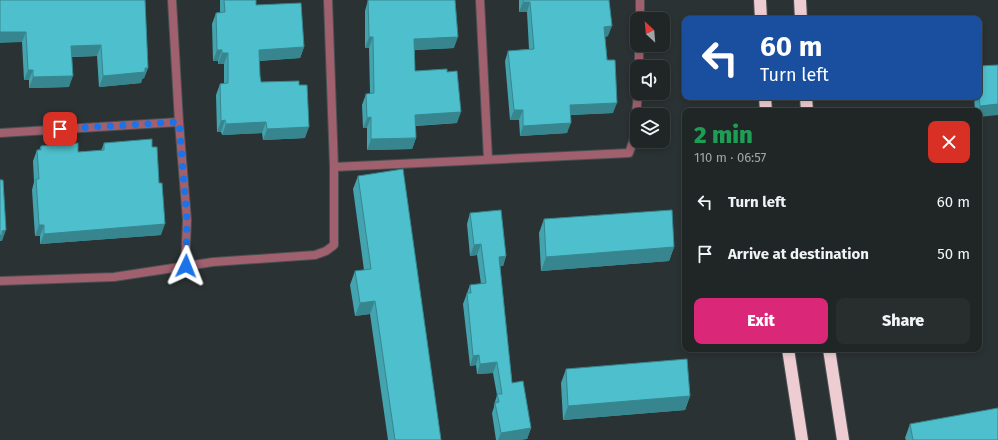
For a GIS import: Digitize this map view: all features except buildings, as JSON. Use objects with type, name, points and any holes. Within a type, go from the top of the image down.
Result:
[{"type":"highway","points":[[760,0],[761,16]]},
{"type":"highway","points":[[800,0],[801,16]]},
{"type":"highway","points":[[788,352],[802,440]]},
{"type":"highway","points":[[829,352],[843,440]]},
{"type":"street","points":[[172,0],[179,122],[187,220],[186,266]]},
{"type":"street","points":[[0,281],[114,277],[213,262],[315,255],[326,251],[334,245],[334,167],[328,0]]},
{"type":"street","points":[[480,0],[488,159]]},
{"type":"street","points":[[640,0],[640,12]]},
{"type":"street","points":[[334,167],[629,153],[634,140],[637,100]]},
{"type":"street","points":[[0,132],[179,122]]},
{"type":"route","points":[[60,129],[179,122],[187,220],[186,266]]}]
